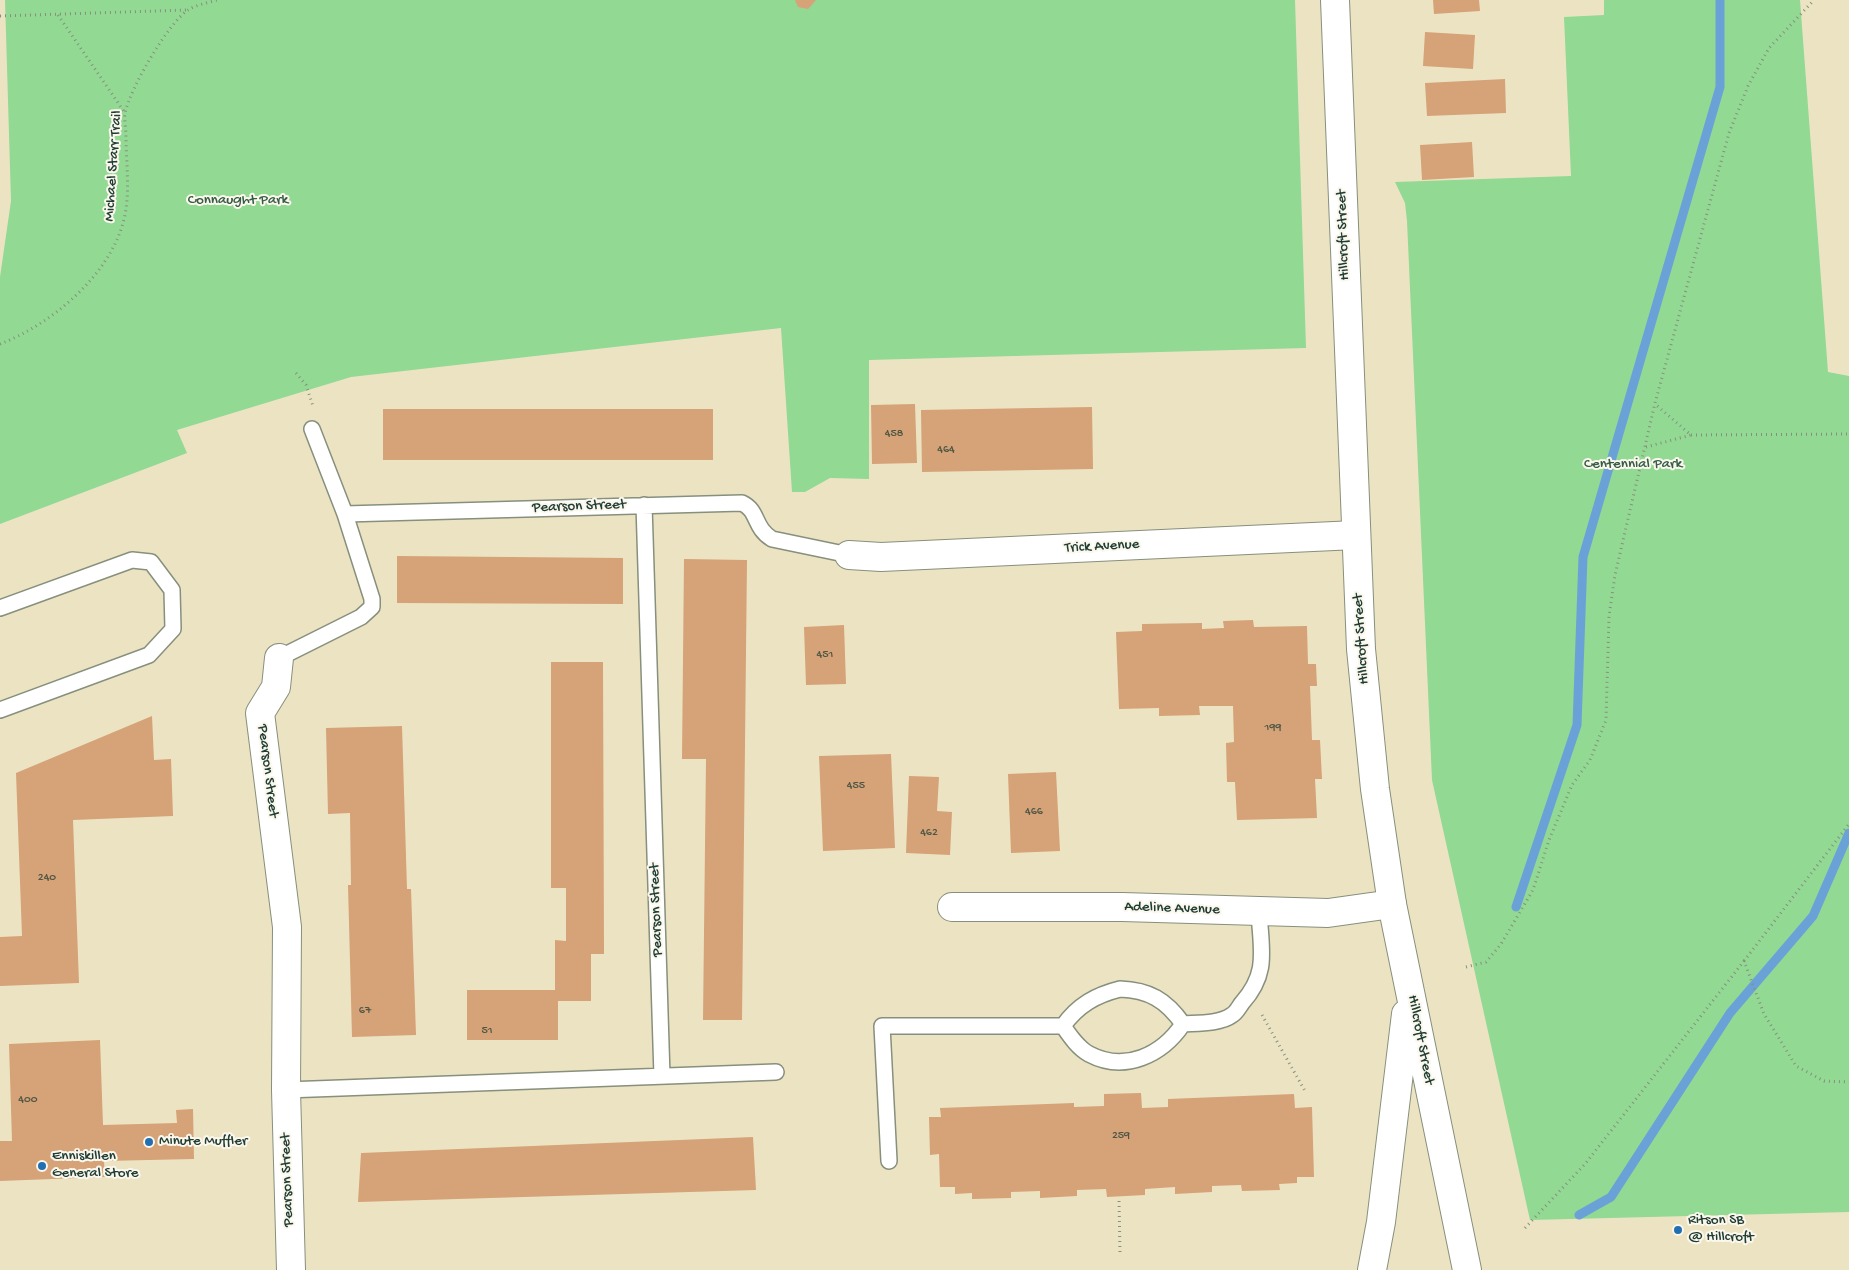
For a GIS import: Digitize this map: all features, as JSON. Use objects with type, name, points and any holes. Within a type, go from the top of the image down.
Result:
[{"type":"street","name":"Hillcroft Street","points":[[1335,0],[1362,658],[1375,789],[1392,904],[1467,1270]]},
{"type":"street","name":"Trick Avenue","points":[[849,555],[891,556],[1356,535]]},
{"type":"street","name":"Pearson Street","points":[[279,658],[276,687],[260,713],[287,927],[286,1090],[291,1270]]},
{"type":"street","name":"Adeline Avenue","points":[[952,908],[1122,907],[1328,913],[1392,904]]},
{"type":"street","points":[[1372,1270],[1381,1222],[1405,1023],[1407,972]]},
{"type":"lane","points":[[312,430],[345,514]]},
{"type":"lane","name":"Pearson Street","points":[[279,658],[361,617],[372,607],[372,599],[345,514],[742,503],[752,510],[762,533],[772,539],[849,555]]},
{"type":"lane","name":"Pearson Street","points":[[644,505],[662,1076]]},
{"type":"lane","points":[[0,608],[132,560],[151,562],[172,590],[173,629],[150,655],[0,710]]},
{"type":"lane","points":[[1183,1024],[1212,1022],[1232,1016],[1250,994],[1258,982],[1262,966],[1259,912]]},
{"type":"lane","points":[[889,1161],[882,1026],[1063,1026],[1079,1007],[1092,999],[1120,989],[1137,989],[1150,993],[1173,1010],[1183,1024]]},
{"type":"lane","points":[[1063,1026],[1076,1044],[1089,1054],[1119,1061],[1142,1058],[1162,1049],[1172,1040],[1183,1024]]},
{"type":"lane","points":[[286,1090],[776,1072]]},
{"type":"path","points":[[0,16],[188,10],[217,0]]},
{"type":"path","points":[[1466,968],[1486,962],[1501,944],[1533,890],[1572,785],[1590,760],[1606,720],[1609,616],[1615,575],[1655,403],[1729,133],[1748,86],[1769,48],[1814,0]]},
{"type":"path","name":"Michael Starr Trail","points":[[0,344],[22,336],[72,298],[93,279],[112,250],[124,222],[126,196],[125,113],[140,77],[159,44],[188,10]]},
{"type":"path","points":[[57,14],[125,113]]},
{"type":"path","points":[[296,373],[306,385],[313,399],[312,430]]},
{"type":"path","points":[[1655,403],[1691,435]]},
{"type":"path","points":[[1646,447],[1691,435],[1849,434]]},
{"type":"path","points":[[1525,1228],[1585,1164],[1849,824]]},
{"type":"path","points":[[1744,961],[1764,1014],[1796,1066],[1824,1080],[1849,1082]]},
{"type":"path","points":[[1250,994],[1305,1090]]},
{"type":"path","points":[[1119,1201],[1120,1253]]},
{"type":"green space","name":"Connaught Park","points":[[5,0],[1295,0],[1306,348],[869,360],[869,479],[830,478],[805,492],[792,492],[781,328],[351,377],[177,430],[187,453],[0,524],[0,277],[11,201]]},
{"type":"green space","name":"Centennial Park","points":[[1604,0],[1800,0],[1828,372],[1849,376],[1849,1212],[1530,1220],[1432,780],[1407,221],[1405,203],[1395,182],[1571,176],[1564,17],[1604,15]]},
{"type":"building","points":[[795,0],[816,0],[808,9],[798,7]]},
{"type":"building","points":[[1433,0],[1479,0],[1480,11],[1434,14]]},
{"type":"building","points":[[1425,32],[1475,35],[1473,69],[1423,66]]},
{"type":"building","points":[[1505,79],[1506,113],[1427,116],[1425,83]]},
{"type":"building","points":[[1472,142],[1474,177],[1422,180],[1420,145]]},
{"type":"building","points":[[915,404],[917,463],[872,464],[871,405]]},
{"type":"building","points":[[1092,407],[1093,469],[922,472],[921,410]]},
{"type":"building","points":[[383,409],[713,409],[713,460],[383,460]]},
{"type":"building","points":[[397,556],[623,558],[623,604],[397,603]]},
{"type":"building","points":[[684,559],[747,560],[742,1020],[703,1020],[706,759],[682,759]]},
{"type":"building","points":[[1253,620],[1254,627],[1307,626],[1308,664],[1316,664],[1317,686],[1310,686],[1312,740],[1320,740],[1322,779],[1315,779],[1317,818],[1237,820],[1235,782],[1227,782],[1226,743],[1234,742],[1233,706],[1199,706],[1200,715],[1159,716],[1159,708],[1119,709],[1116,632],[1142,631],[1142,624],[1202,623],[1202,629],[1224,628],[1223,621]]},
{"type":"building","points":[[844,625],[846,684],[806,685],[804,627]]},
{"type":"building","points":[[551,662],[603,662],[604,954],[591,954],[591,1001],[558,1001],[558,1040],[467,1040],[467,990],[555,990],[555,940],[566,941],[566,888],[551,888]]},
{"type":"building","points":[[152,716],[154,760],[171,759],[173,816],[73,820],[79,983],[0,986],[0,937],[22,936],[16,773]]},
{"type":"building","points":[[402,726],[407,889],[411,889],[416,1035],[352,1037],[348,885],[351,885],[350,813],[328,814],[326,728]]},
{"type":"building","points":[[891,754],[895,848],[823,851],[819,756]]},
{"type":"building","points":[[1056,772],[1060,851],[1011,853],[1008,774]]},
{"type":"building","points":[[909,776],[939,777],[937,811],[952,812],[950,855],[906,853]]},
{"type":"building","points":[[100,1040],[103,1125],[177,1123],[176,1110],[193,1109],[194,1159],[104,1161],[105,1177],[0,1181],[0,1141],[12,1141],[9,1044]]},
{"type":"building","points":[[1141,1093],[1142,1108],[1168,1107],[1168,1099],[1294,1094],[1295,1108],[1312,1107],[1314,1177],[1297,1177],[1297,1183],[1279,1184],[1280,1190],[1242,1191],[1241,1185],[1212,1186],[1212,1192],[1175,1194],[1175,1187],[1145,1189],[1145,1195],[1107,1197],[1106,1189],[1077,1190],[1077,1196],[1040,1198],[1040,1191],[1011,1192],[1011,1198],[972,1199],[972,1193],[955,1194],[955,1187],[940,1187],[939,1154],[930,1155],[929,1117],[941,1117],[940,1108],[1074,1103],[1074,1107],[1104,1106],[1104,1094]]},
{"type":"building","points":[[753,1137],[756,1190],[358,1202],[361,1153]]},
{"type":"waterway","points":[[1516,907],[1577,725],[1583,557],[1720,87],[1720,0]]},
{"type":"waterway","points":[[1579,1215],[1611,1197],[1730,1013],[1813,916],[1849,833]]},
{"type":"place","name":"Minute Muffler","points":[[149,1142]]},
{"type":"place","name":"Enniskillen General Store","points":[[42,1166]]},
{"type":"place","name":"Ritson SB @ Hillcroft","points":[[1678,1230]]}]
